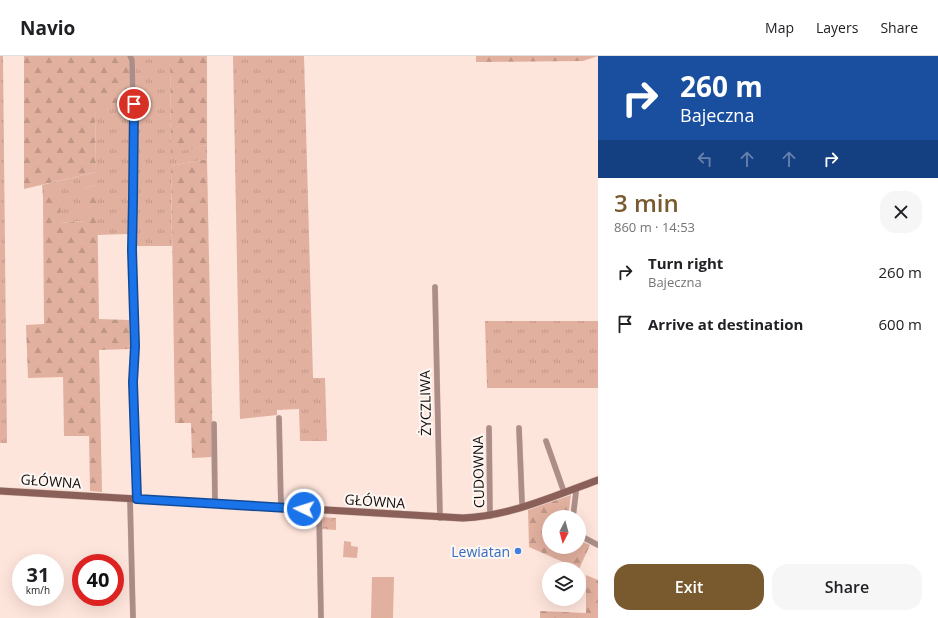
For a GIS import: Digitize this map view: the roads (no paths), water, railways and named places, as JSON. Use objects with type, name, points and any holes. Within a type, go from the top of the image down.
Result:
[{"type":"street","points":[[130,56],[132,60],[134,104],[132,250],[135,346],[133,382],[133,618]]},
{"type":"street","name":"ŻYCZLIWA","points":[[435,287],[440,518]]},
{"type":"street","points":[[279,418],[281,508]]},
{"type":"street","points":[[214,424],[215,504]]},
{"type":"street","name":"CUDOWNA","points":[[489,428],[490,516]]},
{"type":"street","points":[[519,428],[523,507]]},
{"type":"street","points":[[546,440],[564,492]]},
{"type":"street","name":"GŁÓWNA","points":[[0,491],[440,518],[463,518],[490,516],[523,507],[598,480]]},
{"type":"street","points":[[574,488],[576,492],[574,510]]},
{"type":"street","points":[[319,510],[321,618]]},
{"type":"street","points":[[586,539],[598,545]]},
{"type":"place","name":"Lewiatan","points":[[518,551]]}]
